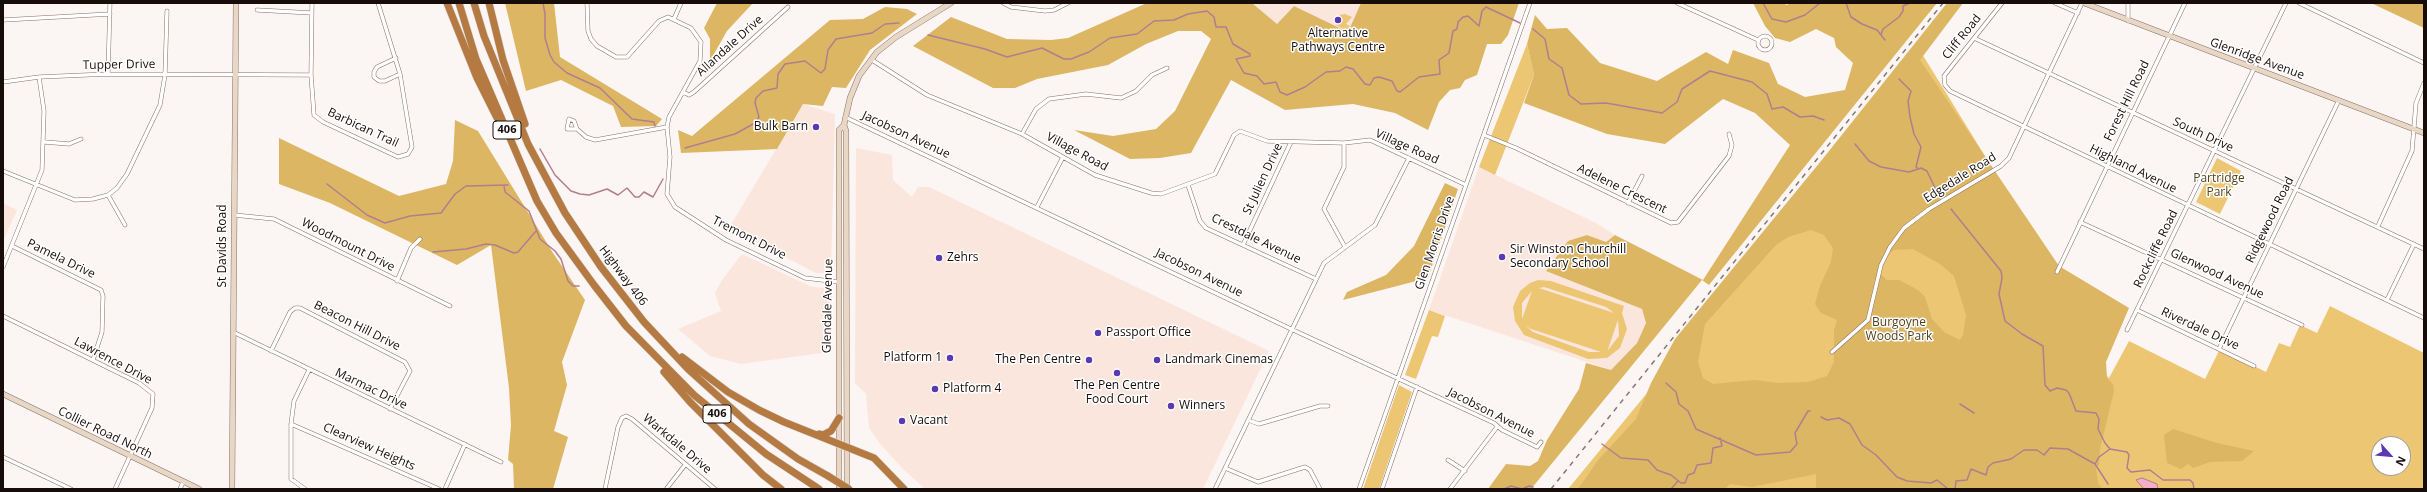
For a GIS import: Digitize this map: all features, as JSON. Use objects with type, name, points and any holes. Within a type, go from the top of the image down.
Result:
[{"type":"highway","points":[[447,3],[478,78],[537,201]]},
{"type":"highway","name":"406","points":[[459,3],[476,59],[537,201],[556,233],[626,326],[657,360],[720,417],[766,454],[819,489]]},
{"type":"highway","name":"Highway 406","points":[[474,3],[484,36],[528,144],[544,170],[565,213],[597,261],[644,322],[689,370],[749,424],[798,459],[848,489]]},
{"type":"highway","points":[[489,3],[512,90],[544,170]]},
{"type":"highway","points":[[644,322],[698,370],[728,392],[784,422],[874,458],[904,489]]},
{"type":"highway","points":[[626,326],[690,402],[763,475],[781,489]]},
{"type":"highway","points":[[815,434],[823,435],[831,431],[839,418]]},
{"type":"main road","name":"St Davids Road","points":[[232,489],[236,3]]},
{"type":"main road","name":"Glendale Avenue","points":[[848,489],[845,117],[859,76],[878,52],[896,37],[951,3]]},
{"type":"main road","name":"Glenridge Avenue","points":[[2083,3],[2169,37],[2424,132]]},
{"type":"main road","name":"Glendale Avenue","points":[[839,489],[838,164],[839,130],[844,125]]},
{"type":"main road","points":[[838,282],[847,284]]},
{"type":"main road","name":"Collier Road North","points":[[3,394],[183,482],[189,487],[199,489]]},
{"type":"street","points":[[108,74],[110,3]]},
{"type":"street","name":"Barbican Trail","points":[[312,3],[311,75],[314,115],[323,122],[398,157],[408,154],[412,147],[400,74],[378,3]]},
{"type":"street","points":[[587,3],[588,30],[591,39],[597,46],[622,58],[627,57],[659,21],[674,18],[681,3]]},
{"type":"street","points":[[1003,3],[1011,8],[1045,11],[1054,10],[1068,3]]},
{"type":"street","name":"Glen Morris Drive","points":[[1359,489],[1530,3]]},
{"type":"street","points":[[1677,3],[1758,40]]},
{"type":"street","name":"Cliff Road","points":[[1945,86],[1944,76],[2002,3]]},
{"type":"street","points":[[2054,3],[2078,13]]},
{"type":"street","name":"Edgedale Road","points":[[1832,352],[1868,320],[1881,264],[1890,247],[1904,228],[1929,209],[2001,166],[2009,158],[2083,3]]},
{"type":"street","points":[[2128,3],[2128,21]]},
{"type":"street","name":"Forest Hill Road","points":[[2057,272],[2185,3]]},
{"type":"street","name":"Rockcliffe Road","points":[[2127,330],[2286,3]]},
{"type":"street","points":[[2299,3],[2424,62]]},
{"type":"street","name":"Allandale Drive","points":[[683,92],[689,95],[694,92],[788,6]]},
{"type":"street","points":[[257,10],[312,13]]},
{"type":"street","points":[[3,171],[74,200],[83,201],[108,195],[117,188],[127,174],[156,117],[165,75],[167,11]]},
{"type":"street","points":[[3,20],[110,14]]},
{"type":"street","name":"Tremont Drive","points":[[674,18],[691,28],[698,35],[703,49],[700,61],[669,117],[667,127],[670,157],[667,194],[675,207],[726,240],[805,278],[838,282]]},
{"type":"street","points":[[1764,36],[1770,37],[1772,42],[1766,50],[1758,46],[1758,40],[1764,36]]},
{"type":"street","name":"South Drive","points":[[1974,38],[2295,190],[2378,226],[2424,249]]},
{"type":"street","points":[[396,58],[377,68],[374,72],[374,77],[379,81],[385,81],[400,74]]},
{"type":"street","name":"Village Road","points":[[872,60],[927,95],[1022,134],[1107,180],[1151,193],[1160,194],[1215,174],[1234,136],[1240,131],[1267,141],[1344,143],[1370,140],[1466,185]]},
{"type":"street","points":[[1022,134],[1036,109],[1049,99],[1086,94],[1122,98],[1136,91],[1152,75],[1167,68]]},
{"type":"street","name":"Tupper Drive","points":[[3,82],[39,77],[108,74],[236,76],[311,75]]},
{"type":"street","points":[[3,267],[37,186],[42,170],[45,142],[44,111],[39,77]]},
{"type":"street","points":[[2378,226],[2409,161],[2416,103],[2424,84]]},
{"type":"street","name":"Highland Avenue","points":[[1945,86],[1950,91],[2106,168],[2424,318]]},
{"type":"street","name":"Ridgewood Road","points":[[2219,349],[2339,100]]},
{"type":"street","name":"Jacobson Avenue","points":[[845,117],[1291,329],[1494,423],[1497,427],[1537,447],[1541,442]]},
{"type":"street","points":[[577,129],[586,137],[595,140],[667,127]]},
{"type":"street","name":"Adelene Crescent","points":[[1484,135],[1516,148],[1667,221],[1678,222],[1729,156],[1732,145],[1729,134]]},
{"type":"street","points":[[45,142],[69,144],[81,139]]},
{"type":"street","name":"St Julien Drive","points":[[1243,245],[1291,142]]},
{"type":"street","points":[[1344,143],[1344,167],[1324,209],[1345,246]]},
{"type":"street","points":[[1037,207],[1063,157]]},
{"type":"street","points":[[1215,489],[1324,263],[1375,225],[1408,158]]},
{"type":"street","points":[[1628,203],[1642,176]]},
{"type":"street","name":"Crestdale Avenue","points":[[1188,185],[1200,221],[1206,228],[1316,280]]},
{"type":"street","points":[[108,195],[125,225]]},
{"type":"street","name":"Woodmount Drive","points":[[234,215],[274,219],[450,306]]},
{"type":"street","name":"Glenwood Avenue","points":[[2080,222],[2302,325]]},
{"type":"street","points":[[397,280],[411,248],[420,239]]},
{"type":"street","points":[[2387,300],[2414,244]]},
{"type":"street","name":"Pamela Drive","points":[[12,246],[101,290],[103,296],[102,332],[93,360]]},
{"type":"street","name":"Beacon Hill Drive","points":[[271,351],[290,312],[295,308],[300,308],[405,362],[410,371],[390,409]]},
{"type":"street","name":"Riverdale Drive","points":[[2137,310],[2254,366]]},
{"type":"street","name":"Lawrence Drive","points":[[3,316],[138,383],[152,394],[152,408],[130,456]]},
{"type":"street","name":"Marmac Drive","points":[[233,332],[502,462]]},
{"type":"street","points":[[305,489],[291,479],[291,424],[294,401],[309,370]]},
{"type":"street","points":[[1382,489],[1417,387]]},
{"type":"street","points":[[1248,420],[1259,424],[1320,406],[1328,406]]},
{"type":"street","name":"Warkdale Drive","points":[[605,489],[618,427],[622,418],[626,416],[632,418],[685,465],[715,489]]},
{"type":"street","name":"Clearview Heights","points":[[291,424],[439,489]]},
{"type":"street","points":[[1450,489],[1497,427]]},
{"type":"street","points":[[445,489],[465,444]]},
{"type":"street","points":[[3,456],[71,489]]},
{"type":"street","points":[[115,489],[130,456]]},
{"type":"street","points":[[1448,460],[1465,471]]},
{"type":"street","points":[[667,488],[685,465]]},
{"type":"street","points":[[1225,468],[1258,482],[1305,467],[1310,470],[1320,489]]},
{"type":"street","points":[[180,489],[183,482]]},
{"type":"shaded area","name":"Alternative Pathways Centre","points":[[1252,3],[1361,3],[1348,32],[1294,6],[1277,24]]},
{"type":"shaded area","points":[[803,104],[835,114],[831,273],[816,273],[729,228]]},
{"type":"shaded area","points":[[856,148],[892,155],[893,180],[912,197],[918,187],[929,187],[1269,351],[1203,489],[925,489],[904,470],[881,445],[869,428],[866,394],[855,383]]},
{"type":"shaded area","name":"Sir Winston Churchill Secondary School","points":[[1479,167],[1596,223],[1615,235],[1606,242],[1587,235],[1546,271],[1642,309],[1646,323],[1637,343],[1611,370],[1429,310]]},
{"type":"shaded area","points":[[3,203],[17,210],[3,241]]},
{"type":"shaded area","points":[[742,254],[812,287],[832,288],[829,352],[741,364],[710,356],[678,329],[721,311],[715,293],[722,280]]},
{"type":"shaded area","points":[[2142,478],[2157,484],[2158,489],[2144,489],[2136,480]]},
{"type":"green space","points":[[505,3],[554,3],[560,57],[662,119],[656,126],[621,127],[613,106],[561,80],[526,91]]},
{"type":"green space","points":[[717,3],[753,3],[727,31],[710,61],[710,39],[704,28]]},
{"type":"green space","points":[[1147,3],[1252,3],[1277,24],[1294,6],[1348,32],[1361,3],[1519,3],[1508,35],[1501,44],[1487,44],[1477,75],[1465,80],[1460,88],[1450,90],[1439,102],[1428,130],[1395,113],[1353,104],[1285,110],[1231,80],[1191,153],[1160,158],[1130,159],[1074,130],[1113,136],[1156,129],[1175,111],[1211,39],[1201,31],[1178,31],[1146,44],[1108,65],[1037,79],[1015,88],[993,88],[913,46],[951,17],[1007,39],[1051,40],[1068,38]]},
{"type":"green space","points":[[1753,3],[1785,3],[1786,5],[1792,3],[1937,3],[1709,285],[1702,280],[1531,489],[1488,489],[1506,464],[1530,466],[1538,461],[1547,440],[1579,389],[1586,363],[1611,370],[1637,343],[1646,323],[1642,309],[1546,271],[1568,241],[1587,235],[1606,242],[1615,235],[1703,280],[1790,145],[1755,113],[1723,99],[1665,144],[1607,134],[1524,103],[1534,75],[1527,44],[1535,15],[1547,29],[1567,28],[1600,63],[1657,81],[1706,52],[1728,64],[1733,50],[1769,63],[1778,84],[1805,97],[1845,90],[1853,63],[1836,47],[1834,38],[1816,29],[1790,42],[1775,38],[1765,26]]},
{"type":"green space","name":"Burgoyne Woods Park","points":[[1947,3],[1963,3],[1920,60],[2059,266],[2129,308],[2106,362],[2107,378],[2113,384],[2114,391],[2100,449],[2099,465],[2096,467],[2098,483],[2102,489],[1816,489],[1816,474],[1752,487],[1730,484],[1725,489],[1578,489],[1599,459],[1636,419],[1651,383],[1675,339],[1821,161]],"holes":[[[1811,230],[1824,235],[1833,248],[1831,262],[1820,286],[1815,304],[1821,313],[1837,320],[1834,330],[1834,362],[1827,376],[1808,382],[1778,383],[1755,380],[1713,384],[1703,378],[1698,362],[1705,324],[1776,245],[1788,237]],[[1913,249],[1940,264],[1954,276],[1966,315],[1963,335],[1960,340],[1944,332],[1932,319],[1925,297],[1918,290],[1899,280],[1887,280],[1881,274],[1885,257],[1894,250]]]},
{"type":"green space","points":[[2371,3],[2424,3],[2424,28]]},
{"type":"green space","points":[[885,7],[907,9],[917,14],[870,50],[846,88],[832,87],[823,106],[803,104],[777,149],[681,153],[678,130],[692,136],[830,20],[863,19]]},
{"type":"green space","points":[[1345,14],[1352,17],[1346,24],[1350,26],[1347,31],[1336,25],[1339,15]]},
{"type":"green space","points":[[1527,44],[1534,75],[1495,175],[1479,167]]},
{"type":"green space","name":"Burgoyne Woods Park","points":[[1919,49],[2017,208],[2087,354],[2109,378],[2129,341],[2205,379],[2220,349],[2266,372],[2279,343],[2290,347],[2300,325],[2317,333],[2330,306],[2424,353],[2424,489],[1568,489],[1666,370]]},
{"type":"green space","points":[[455,120],[478,131],[553,253],[585,300],[562,362],[567,385],[554,431],[568,437],[553,489],[514,489],[513,464],[508,460],[511,425],[509,388],[491,245],[457,265],[330,203],[279,184],[279,138],[399,196],[446,184],[453,161]]},
{"type":"green space","name":"Partridge Park","points":[[2217,158],[2241,171],[2220,214],[2196,202]]},
{"type":"green space","points":[[1445,183],[1458,189],[1428,278],[1343,300],[1347,292],[1386,275],[1414,246]]},
{"type":"green space","points":[[1538,280],[1551,281],[1624,306],[1622,313],[1627,329],[1620,348],[1607,358],[1588,359],[1524,335],[1515,321],[1513,307],[1520,291],[1530,283]],"holes":[[[1544,287],[1606,307],[1614,313],[1539,288]],[[1532,291],[1522,319],[1522,303]],[[1618,320],[1619,336],[1608,349]],[[1526,326],[1601,352],[1589,352],[1533,332]]]},
{"type":"green space","points":[[1429,310],[1445,316],[1438,337],[1432,336],[1416,379],[1405,375]]},
{"type":"green space","points":[[1399,385],[1412,392],[1379,489],[1363,489]]},
{"type":"green space","points":[[2173,429],[2217,443],[2254,451],[2242,461],[2210,462],[2193,468],[2188,464],[2181,469],[2167,463],[2164,435]]},
{"type":"waterway","points":[[543,3],[545,14],[545,38],[550,55],[554,62],[567,73],[600,88],[632,119],[654,122],[655,126]]},
{"type":"waterway","points":[[1763,3],[1772,19],[1786,22],[1805,15],[1820,3]]},
{"type":"waterway","points":[[1846,3],[1851,17],[1862,24],[1877,30],[1885,40]]},
{"type":"waterway","points":[[1881,35],[1883,29],[1899,17],[1903,11],[1903,6],[1910,3]]},
{"type":"waterway","points":[[928,35],[985,49],[1007,57],[1042,48],[1064,59],[1071,59],[1089,52],[1110,38],[1137,34],[1154,21],[1174,20],[1188,14],[1207,11],[1214,17],[1216,27],[1226,27],[1233,44],[1250,54],[1250,56],[1236,59],[1244,73],[1257,76],[1264,84],[1276,82],[1280,92],[1287,95],[1305,87],[1326,72],[1340,71],[1346,67],[1353,69],[1365,84],[1370,85],[1374,78],[1379,77],[1392,81],[1397,91],[1400,92],[1419,77],[1440,74],[1439,60],[1449,53],[1453,31],[1457,29],[1458,22],[1463,17],[1468,16],[1479,26],[1482,11],[1486,7],[1520,23]]},
{"type":"waterway","points":[[685,148],[735,134],[755,123],[759,117],[755,103],[756,98],[763,91],[777,88],[778,74],[785,64],[805,61],[821,73],[825,69],[828,50],[836,39],[872,33],[885,24],[899,23]]},
{"type":"waterway","points":[[1533,29],[1545,39],[1549,59],[1562,68],[1569,95],[1581,104],[1606,103],[1662,113],[1677,102],[1682,89],[1710,71],[1752,82],[1767,94],[1772,109],[1783,107],[1800,117],[1813,116],[1824,120]]},
{"type":"waterway","points":[[1899,79],[1911,91],[1908,101],[1910,117],[1914,134],[1921,147],[1916,167],[1919,169]]},
{"type":"waterway","points":[[1855,144],[1869,161],[1881,167],[1909,172],[1921,168],[1927,171],[1936,190]]},
{"type":"waterway","points":[[540,149],[555,175],[571,191],[580,194],[589,195],[607,189],[618,195],[627,188],[635,197],[639,197],[644,192],[653,197],[663,179]]},
{"type":"waterway","points":[[327,184],[367,215],[385,223],[410,216],[441,213],[455,194],[466,186],[508,185]]},
{"type":"waterway","points":[[504,186],[505,192],[529,211],[540,239],[555,251],[561,259],[568,281],[573,286],[579,286]]},
{"type":"waterway","points":[[1951,209],[2001,271],[2002,278],[1999,294],[2005,321],[2022,334],[2043,346],[2045,385],[2050,391],[2057,388],[2066,390],[2069,393],[2076,411],[2096,413],[2099,419],[2098,429],[2105,443],[2110,449],[2127,452],[2129,455],[2127,468],[2131,472],[2150,470],[2163,480],[2190,480],[2193,483],[2194,489]]},
{"type":"waterway","points":[[433,252],[466,249],[486,244],[495,245],[514,253],[518,252],[536,231]]},
{"type":"waterway","points":[[1666,383],[1676,392],[1679,404],[1688,411],[1696,429],[1756,455],[1790,452],[1797,444],[1795,433],[1808,411],[1810,411]]},
{"type":"waterway","points":[[1960,404],[1974,413]]},
{"type":"waterway","points":[[1821,417],[1827,420],[1839,418],[1850,424],[1862,445],[1876,455],[1897,477],[1907,481],[1931,483],[1937,480],[1948,489]]},
{"type":"waterway","points":[[1602,444],[1621,458],[1648,460],[1657,470],[1671,475],[1681,483],[1685,483],[1688,475],[1694,473],[1697,465],[1711,463],[1713,448],[1722,446],[1720,438]]},
{"type":"waterway","points":[[1955,489],[1956,481],[1967,480],[1971,469],[1986,475],[1988,467],[1993,463],[2011,459],[2024,450],[2037,450],[2044,455],[2050,448],[2068,449],[2095,464],[2099,457],[2110,449]]},
{"type":"waterway","points":[[2095,464],[2108,484]]},
{"type":"waterway","points":[[1671,489],[1678,481]]},
{"type":"waterway","points":[[1504,489],[1511,486],[1522,489],[1529,486],[1533,487]]},
{"type":"railway","points":[[1551,489],[1943,3]]},
{"type":"place","name":"Alternative Pathways Centre","points":[[1338,20]]},
{"type":"place","name":"Bulk Barn","points":[[816,127]]},
{"type":"place","name":"Sir Winston Churchill Secondary School","points":[[1502,257]]},
{"type":"place","name":"Zehrs","points":[[939,258]]},
{"type":"place","name":"Passport Office","points":[[1098,333]]},
{"type":"place","name":"Platform 1","points":[[950,358]]},
{"type":"place","name":"The Pen Centre","points":[[1089,360]]},
{"type":"place","name":"Landmark Cinemas","points":[[1157,360]]},
{"type":"place","name":"The Pen Centre Food Court","points":[[1117,373]]},
{"type":"place","name":"Platform 4","points":[[935,389]]},
{"type":"place","name":"Winners","points":[[1171,406]]},
{"type":"place","name":"Vacant","points":[[902,421]]}]
